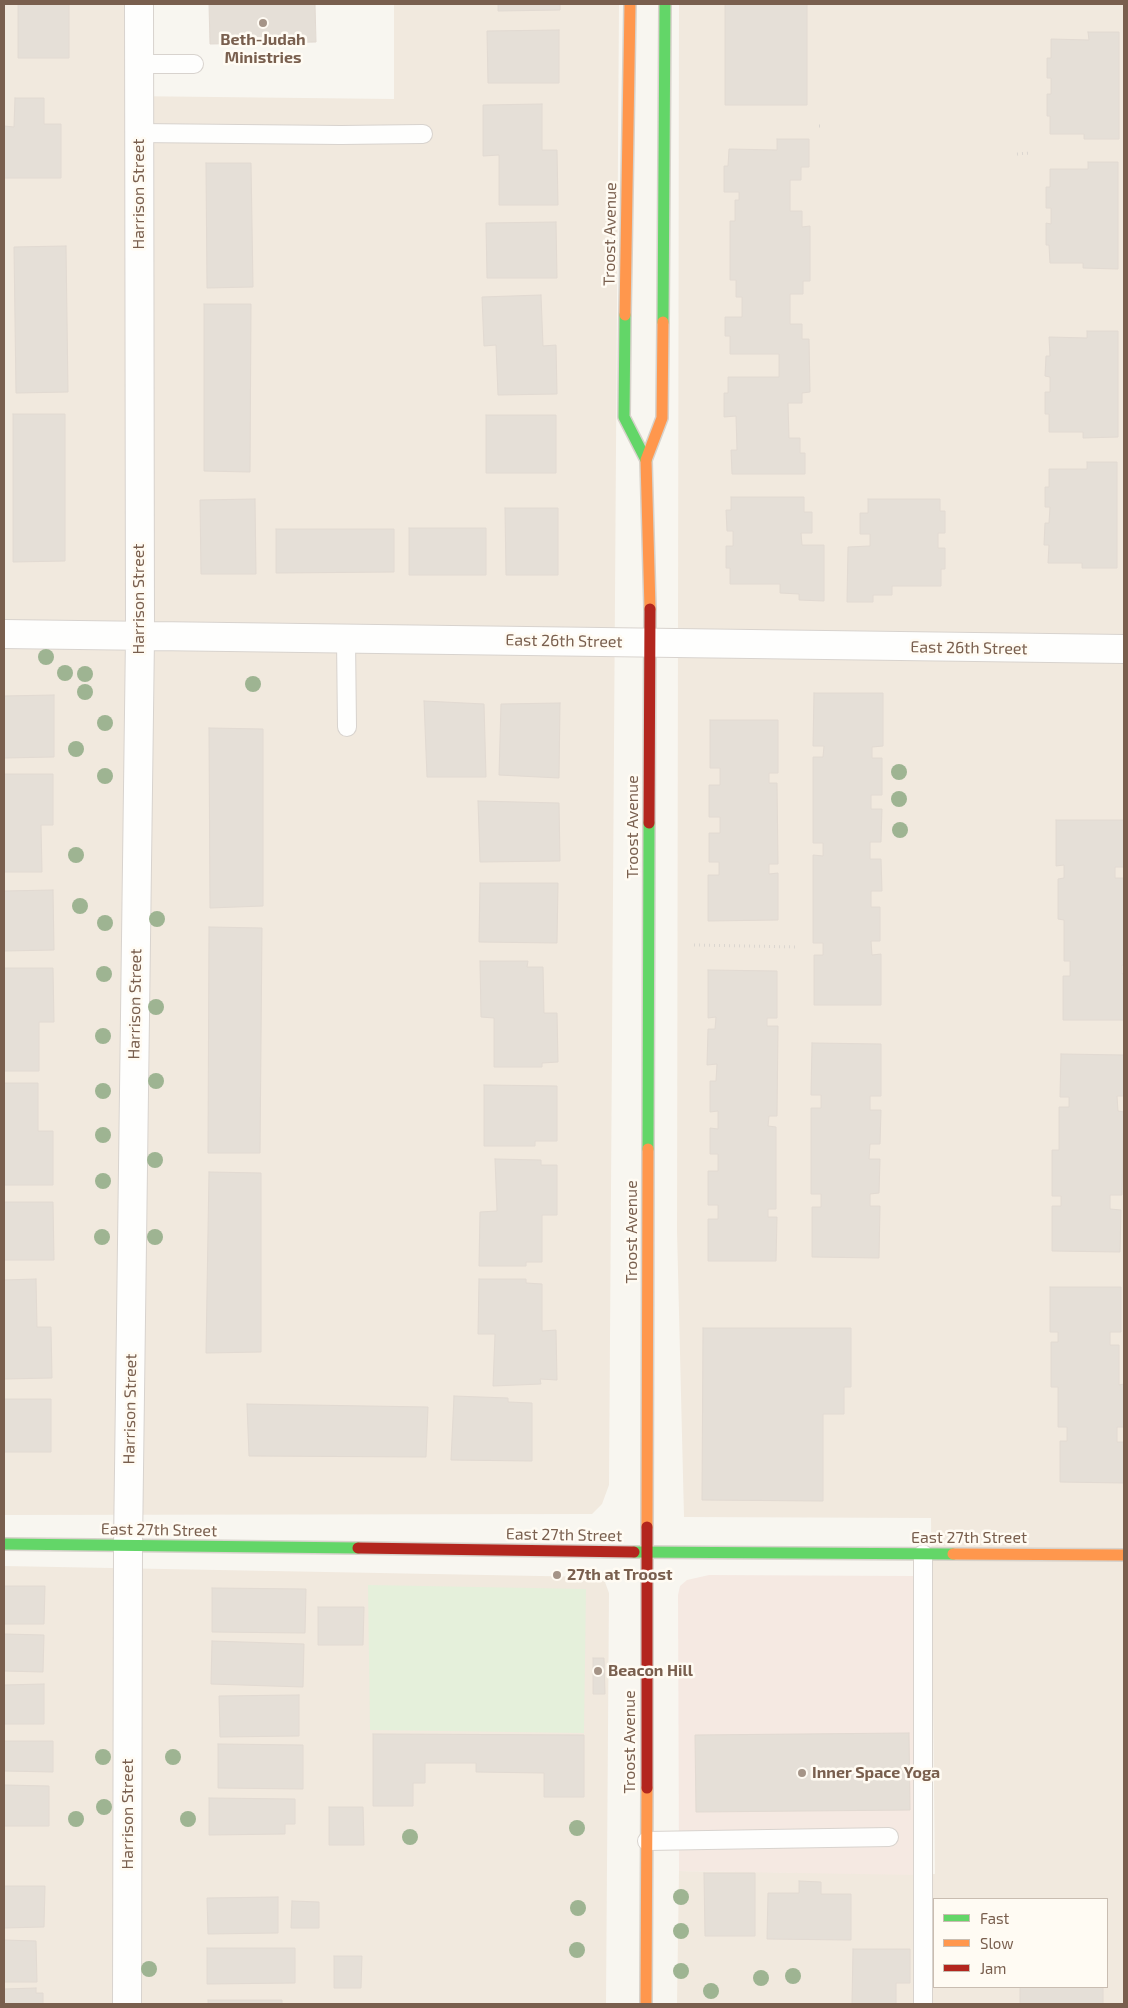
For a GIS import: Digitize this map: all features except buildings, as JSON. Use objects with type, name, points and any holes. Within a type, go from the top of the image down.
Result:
[{"type":"main road","name":"Troost Avenue","points":[[630,4],[624,416],[646,460]]},
{"type":"main road","name":"Troost Avenue","points":[[646,2004],[650,605],[646,460],[662,418],[664,4]]},
{"type":"main road","name":"East 27th Street","points":[[4,1544],[648,1552],[1124,1555]]},
{"type":"street","name":"Harrison Street","points":[[127,2004],[128,1546],[140,636],[139,4]]},
{"type":"street","name":"East 26th Street","points":[[4,634],[1124,649]]},
{"type":"lane","points":[[139,64],[194,64]]},
{"type":"lane","points":[[138,133],[422,134]]},
{"type":"lane","points":[[346,639],[347,728]]},
{"type":"lane","points":[[923,1554],[923,2004]]},
{"type":"lane","points":[[646,1841],[889,1837]]},
{"type":"path","points":[[1016,154],[1030,153]]},
{"type":"path","points":[[694,945],[798,947]]},
{"type":"shaded area","points":[[4,4],[125,4],[126,96],[394,99],[394,4],[619,4],[609,1485],[602,1504],[592,1514],[4,1515]]},
{"type":"shaded area","points":[[679,4],[1124,4],[1124,2004],[677,2004],[679,1871],[935,1874],[931,1518],[684,1517],[677,1231]]},
{"type":"shaded area","points":[[4,1566],[594,1577],[605,1582],[609,1593],[606,2004],[4,2004]]},
{"type":"shaded area","points":[[709,1575],[914,1576],[916,1875],[679,1871],[678,1595],[680,1586],[687,1580]]},
{"type":"green space","points":[[368,1585],[586,1589],[584,1733],[370,1730]]},
{"type":"traffic: fast","points":[[663,322],[665,4]]},
{"type":"traffic: fast","points":[[625,315],[624,417],[646,460]]},
{"type":"traffic: fast","points":[[648,1149],[649,823]]},
{"type":"traffic: fast","points":[[4,1544],[358,1548]]},
{"type":"traffic: fast","points":[[634,1552],[953,1554]]},
{"type":"traffic: slow","points":[[625,315],[630,4]]},
{"type":"traffic: slow","points":[[650,609],[646,460],[662,418],[663,322]]},
{"type":"traffic: slow","points":[[647,1527],[648,1149]]},
{"type":"traffic: slow","points":[[953,1554],[1124,1555]]},
{"type":"traffic: slow","points":[[646,2004],[647,1788]]},
{"type":"traffic: jam","points":[[649,823],[650,609]]},
{"type":"traffic: jam","points":[[647,1527],[647,1788]]},
{"type":"traffic: jam","points":[[358,1548],[634,1552]]},
{"type":"place","name":"Beth-Judah Ministries","points":[[263,23]]},
{"type":"place","name":"27th at Troost","points":[[557,1575]]},
{"type":"place","name":"Beacon Hill","points":[[598,1671]]},
{"type":"place","name":"Inner Space Yoga","points":[[802,1773]]}]
